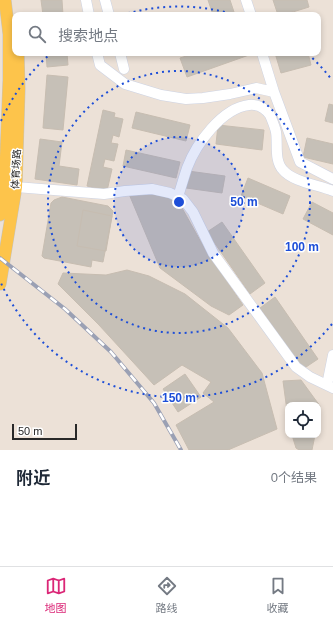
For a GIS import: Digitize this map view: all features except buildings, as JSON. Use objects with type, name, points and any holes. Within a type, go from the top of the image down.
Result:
[{"type":"main road","name":"体育场路","points":[[0,215],[9,80],[5,0]]},
{"type":"main road","name":"体育场路","points":[[7,23],[12,0]]},
{"type":"main road","name":"体育场路","points":[[0,284],[16,187],[19,89],[18,56]]},
{"type":"street","points":[[86,0],[88,12]]},
{"type":"street","points":[[105,0],[108,12]]},
{"type":"street","points":[[246,0],[250,12]]},
{"type":"street","points":[[98,56],[100,65],[125,84],[161,95],[186,99],[223,95],[256,88],[274,92]]},
{"type":"street","points":[[121,56],[124,69]]},
{"type":"street","points":[[263,56],[274,92],[300,162],[333,179]]},
{"type":"street","points":[[178,197],[187,167],[196,149],[205,137],[221,118],[231,111],[243,106],[254,105],[263,108],[269,114],[276,131],[278,164],[284,172],[296,178],[333,191]]},
{"type":"street","points":[[16,187],[104,194],[152,189],[183,199],[193,212],[212,253],[296,367],[310,377],[330,387],[333,355]]},
{"type":"railway","points":[[0,258],[65,309],[111,352],[154,403],[181,450]]}]
